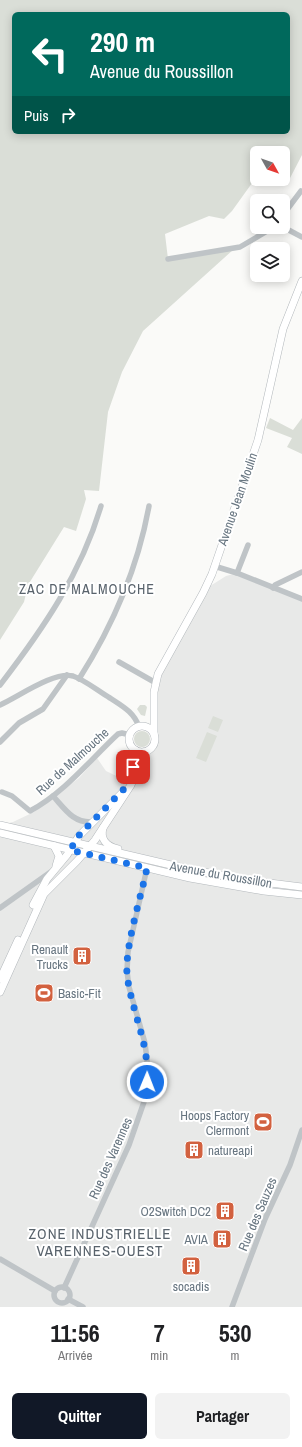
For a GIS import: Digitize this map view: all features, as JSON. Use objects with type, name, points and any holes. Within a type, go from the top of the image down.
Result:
[{"type":"main road","name":"Avenue Jean Moulin","points":[[141,727],[150,719],[156,682],[163,664],[203,593],[214,566],[258,440],[283,329],[302,281]]},
{"type":"main road","name":"Avenue Jean Moulin","points":[[153,707],[154,734]]},
{"type":"main road","points":[[0,992],[41,899],[47,880],[84,854],[131,785],[144,752],[153,746],[154,734],[148,729],[141,727],[133,730],[130,735],[130,744],[136,750],[144,752]]},
{"type":"main road","points":[[0,980],[47,880],[75,842],[126,787],[131,777],[136,757],[136,750]]},
{"type":"main road","points":[[105,823],[103,838],[108,845],[117,850],[194,867],[210,874]]},
{"type":"main road","name":"Avenue du Roussillon","points":[[0,825],[90,846],[117,850],[210,874],[302,887]]},
{"type":"main road","name":"Avenue du Roussillon","points":[[0,833],[190,878],[302,895]]},
{"type":"main road","points":[[54,846],[59,856],[54,870]]},
{"type":"street","points":[[290,206],[301,191]]},
{"type":"street","points":[[290,231],[302,237]]},
{"type":"street","points":[[168,259],[240,247],[262,234]]},
{"type":"street","points":[[0,685],[35,638],[64,592],[91,539],[100,506]]},
{"type":"street","points":[[79,679],[94,656],[125,588],[141,543],[149,506]]},
{"type":"street","points":[[237,573],[248,545]]},
{"type":"street","points":[[214,566],[237,573],[302,599]]},
{"type":"street","points":[[273,588],[274,585],[302,572]]},
{"type":"street","points":[[119,662],[156,682]]},
{"type":"street","points":[[0,742],[19,723],[43,709],[67,676]]},
{"type":"street","points":[[0,705],[49,679],[67,676],[79,679],[132,714],[141,727]]},
{"type":"street","name":"Rue de Malmouche","points":[[2,792],[12,796],[30,810],[53,796],[118,734],[122,733],[130,735]]},
{"type":"street","points":[[53,796],[76,820],[82,823],[92,822]]},
{"type":"street","name":"Rue des Varennes","points":[[64,1288],[129,1145],[145,1099],[147,1060],[145,1043],[129,986],[127,971],[128,952],[147,868]]},
{"type":"street","points":[[0,908],[32,884],[47,880]]},
{"type":"street","name":"Rue des Sauzes","points":[[232,1307],[265,1219],[290,1165],[302,1130]]},
{"type":"street","points":[[0,1259],[55,1291]]},
{"type":"street","points":[[59,1288],[64,1288],[69,1292],[68,1299],[57,1304],[55,1291],[59,1288]]},
{"type":"street","points":[[68,1299],[83,1307]]},
{"type":"shaded area","points":[[0,0],[302,0],[302,155],[290,178],[290,146],[250,146],[250,186],[232,211],[224,219],[209,216],[165,234],[168,259],[234,249],[143,331],[122,372],[108,412],[99,491],[84,490],[86,499],[76,531],[64,527],[28,585],[24,602],[0,640]]},
{"type":"shaded area","points":[[270,418],[293,430],[302,418],[302,454],[287,447],[292,438],[266,428]]},
{"type":"shaded area","points":[[237,573],[302,599],[302,1307],[0,1307],[0,986],[6,971],[0,983],[0,825],[13,822],[34,812],[79,778],[97,758],[106,771],[127,781],[137,773],[147,751],[152,747],[154,742],[156,683],[207,588],[226,576]]},
{"type":"shaded area","points":[[140,705],[145,705],[147,707],[145,716],[141,715],[137,709]]},
{"type":"shaded area","points":[[213,716],[223,720],[218,732],[208,728]]},
{"type":"shaded area","points":[[142,731],[149,736],[150,739],[145,746],[142,747],[135,742],[134,739],[139,732]]},
{"type":"shaded area","points":[[207,732],[217,736],[206,762],[196,758]]},
{"type":"place","name":"Renault Trucks","points":[[82,956]]},
{"type":"place","name":"Basic-Fit","points":[[44,993]]},
{"type":"place","name":"Hoops Factory Clermont","points":[[263,1122]]},
{"type":"place","name":"natureapi","points":[[194,1150]]},
{"type":"place","name":"O2Switch DC2","points":[[225,1211]]},
{"type":"place","name":"AVIA","points":[[222,1239]]},
{"type":"place","name":"socadis","points":[[191,1266]]},
{"type":"district","name":"ZAC DE MALMOUCHE","points":[[87,589]]},
{"type":"district","name":"ZONE INDUSTRIELLE VARENNES-OUEST","points":[[100,1242]]},
{"type":"route","points":[[133,767],[126,787],[80,834],[70,850],[147,868],[128,952],[127,971],[129,986],[145,1043],[147,1082]]}]
